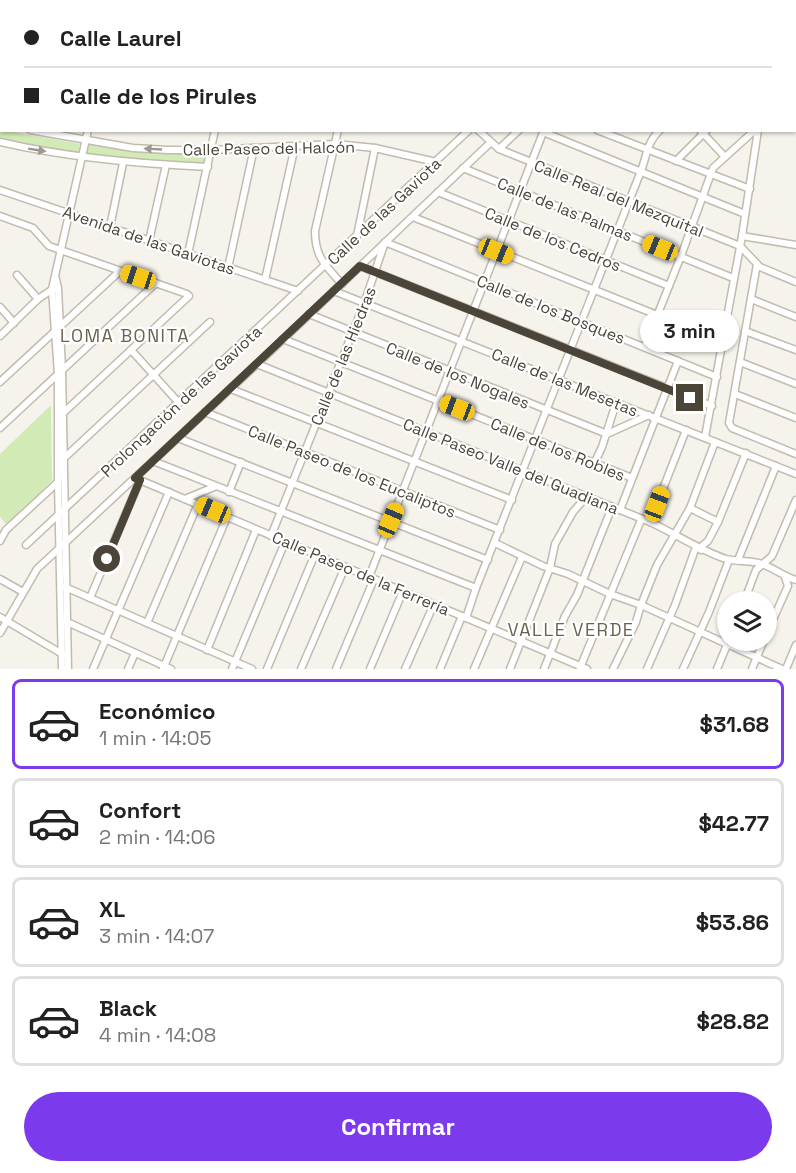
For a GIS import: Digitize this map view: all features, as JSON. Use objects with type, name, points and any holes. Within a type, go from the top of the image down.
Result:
[{"type":"street","name":"Calle Paseo del Halcón","points":[[40,132],[133,148],[211,150],[334,144],[375,148],[436,162]]},
{"type":"street","points":[[61,513],[58,482],[62,414],[55,288],[88,132]]},
{"type":"street","points":[[188,254],[215,132]]},
{"type":"street","points":[[337,132],[315,231],[316,250],[342,284]]},
{"type":"street","name":"Calle de las Gaviota","points":[[297,291],[467,132]]},
{"type":"street","name":"Calle Real del Mezquital","points":[[480,132],[499,149],[740,246]]},
{"type":"street","points":[[499,149],[517,132]]},
{"type":"street","points":[[336,669],[371,578],[379,550],[543,132]]},
{"type":"street","points":[[545,132],[744,214]]},
{"type":"street","points":[[440,669],[464,617],[524,470],[641,171],[649,150],[649,142],[658,132]]},
{"type":"street","points":[[676,161],[703,132],[725,157]]},
{"type":"street","points":[[645,346],[713,168],[754,132]]},
{"type":"street","points":[[705,437],[750,189],[756,132]]},
{"type":"street","points":[[612,133],[676,161],[750,189]]},
{"type":"street","name":"Calle Paseo del Halcón","points":[[0,142],[82,158],[123,163],[208,166]]},
{"type":"street","points":[[0,633],[37,569],[137,479],[153,461],[490,143]]},
{"type":"street","points":[[265,280],[295,146]]},
{"type":"street","points":[[228,268],[254,148]]},
{"type":"street","points":[[357,237],[375,148]]},
{"type":"street","points":[[110,227],[123,163]]},
{"type":"street","points":[[149,241],[166,165]]},
{"type":"street","name":"Calle de las Palmas","points":[[464,168],[733,278]]},
{"type":"street","name":"Avenida de las Gaviotas","points":[[0,190],[297,291]]},
{"type":"street","name":"Calle de los Cedros","points":[[438,192],[669,286]]},
{"type":"street","points":[[0,216],[33,228],[46,244],[62,251],[189,296],[57,420]]},
{"type":"street","points":[[413,217],[657,315]]},
{"type":"street","points":[[742,236],[796,245]]},
{"type":"street","name":"Calle de las Hiedras","points":[[271,536],[364,304],[385,242]]},
{"type":"street","name":"Calle de los Bosques","points":[[385,242],[717,377]]},
{"type":"street","points":[[740,246],[766,270],[796,282]]},
{"type":"street","points":[[757,264],[730,426],[796,454]]},
{"type":"street","points":[[360,266],[712,406]]},
{"type":"street","points":[[0,382],[120,271]]},
{"type":"street","points":[[17,275],[38,299]]},
{"type":"street","points":[[0,428],[156,283]]},
{"type":"street","points":[[0,336],[38,299],[55,288]]},
{"type":"street","name":"Prolongación de las Gaviota","points":[[26,545],[297,291]]},
{"type":"street","name":"Calle de las Mesetas","points":[[334,291],[796,474]]},
{"type":"street","points":[[751,299],[796,317]]},
{"type":"street","points":[[0,307],[14,323]]},
{"type":"street","name":"Calle de los Nogales","points":[[309,314],[607,434]]},
{"type":"street","points":[[60,462],[210,322]]},
{"type":"street","points":[[746,331],[796,350]]},
{"type":"street","name":"Calle de los Robles","points":[[284,339],[632,478]]},
{"type":"street","points":[[132,351],[179,403]]},
{"type":"street","points":[[620,510],[678,361]]},
{"type":"street","points":[[740,362],[796,384]]},
{"type":"street","name":"Calle Paseo Valle del Guadiana","points":[[257,364],[650,522],[698,548],[729,560],[763,564],[785,577],[796,580]]},
{"type":"street","points":[[60,372],[57,420],[65,655],[68,669]]},
{"type":"street","points":[[231,388],[512,500]]},
{"type":"street","points":[[735,394],[796,418]]},
{"type":"street","points":[[595,462],[616,404]]},
{"type":"street","name":"Calle Paseo de los Eucaliptos","points":[[205,412],[305,454],[500,530]]},
{"type":"street","points":[[607,434],[649,415]]},
{"type":"street","points":[[650,522],[686,430]]},
{"type":"street","points":[[178,438],[488,560]]},
{"type":"street","points":[[614,669],[636,622],[657,565],[690,508],[715,442]]},
{"type":"street","points":[[646,669],[698,548],[708,541],[718,522],[746,453]]},
{"type":"street","points":[[153,461],[476,588]]},
{"type":"street","points":[[229,492],[241,462]]},
{"type":"street","points":[[738,560],[776,466]]},
{"type":"street","points":[[90,598],[137,479]]},
{"type":"street","name":"Calle Paseo de la Ferrería","points":[[137,479],[582,668]]},
{"type":"street","points":[[0,541],[6,531],[58,482]]},
{"type":"street","points":[[184,499],[214,486]]},
{"type":"street","points":[[93,669],[169,492]]},
{"type":"street","points":[[510,669],[550,568],[555,543],[586,497]]},
{"type":"street","points":[[748,591],[756,570],[772,556],[796,500]]},
{"type":"street","points":[[147,623],[198,504]]},
{"type":"street","points":[[544,669],[564,616],[577,595],[612,507]]},
{"type":"street","points":[[690,508],[718,522]]},
{"type":"street","points":[[67,622],[166,668],[227,517]]},
{"type":"street","points":[[582,668],[641,520]]},
{"type":"street","points":[[0,525],[6,531]]},
{"type":"street","points":[[207,650],[256,530]]},
{"type":"street","points":[[232,669],[285,542]]},
{"type":"street","points":[[495,543],[717,638]]},
{"type":"street","points":[[267,669],[315,554]]},
{"type":"street","points":[[474,669],[522,556]]},
{"type":"street","points":[[683,669],[729,560]]},
{"type":"street","points":[[301,669],[345,567]]},
{"type":"street","points":[[777,610],[788,586],[785,577]]},
{"type":"street","points":[[0,579],[23,592]]},
{"type":"street","points":[[64,586],[252,669]]},
{"type":"street","points":[[62,669],[67,622],[64,586]]},
{"type":"street","points":[[370,669],[403,591]]},
{"type":"street","points":[[405,669],[434,604]]},
{"type":"street","points":[[0,617],[65,655]]},
{"type":"street","points":[[786,669],[796,645]]},
{"type":"street","points":[[717,669],[725,651]]},
{"type":"street","points":[[743,651],[782,669]]},
{"type":"street","points":[[752,669],[759,651]]},
{"type":"street","points":[[128,669],[135,653]]},
{"type":"green space","points":[[0,132],[13,132],[80,144],[78,154],[0,139]]},
{"type":"green space","points":[[85,141],[147,151],[211,150],[207,167],[82,158]]},
{"type":"green space","points":[[51,405],[52,481],[7,525],[0,517],[0,454]]},
{"type":"district","name":"LOMA BONITA","points":[[125,336]]},
{"type":"district","name":"VALLE VERDE","points":[[571,630]]},
{"type":"route","points":[[107,559],[140,480],[135,478],[360,266],[690,398]]}]
